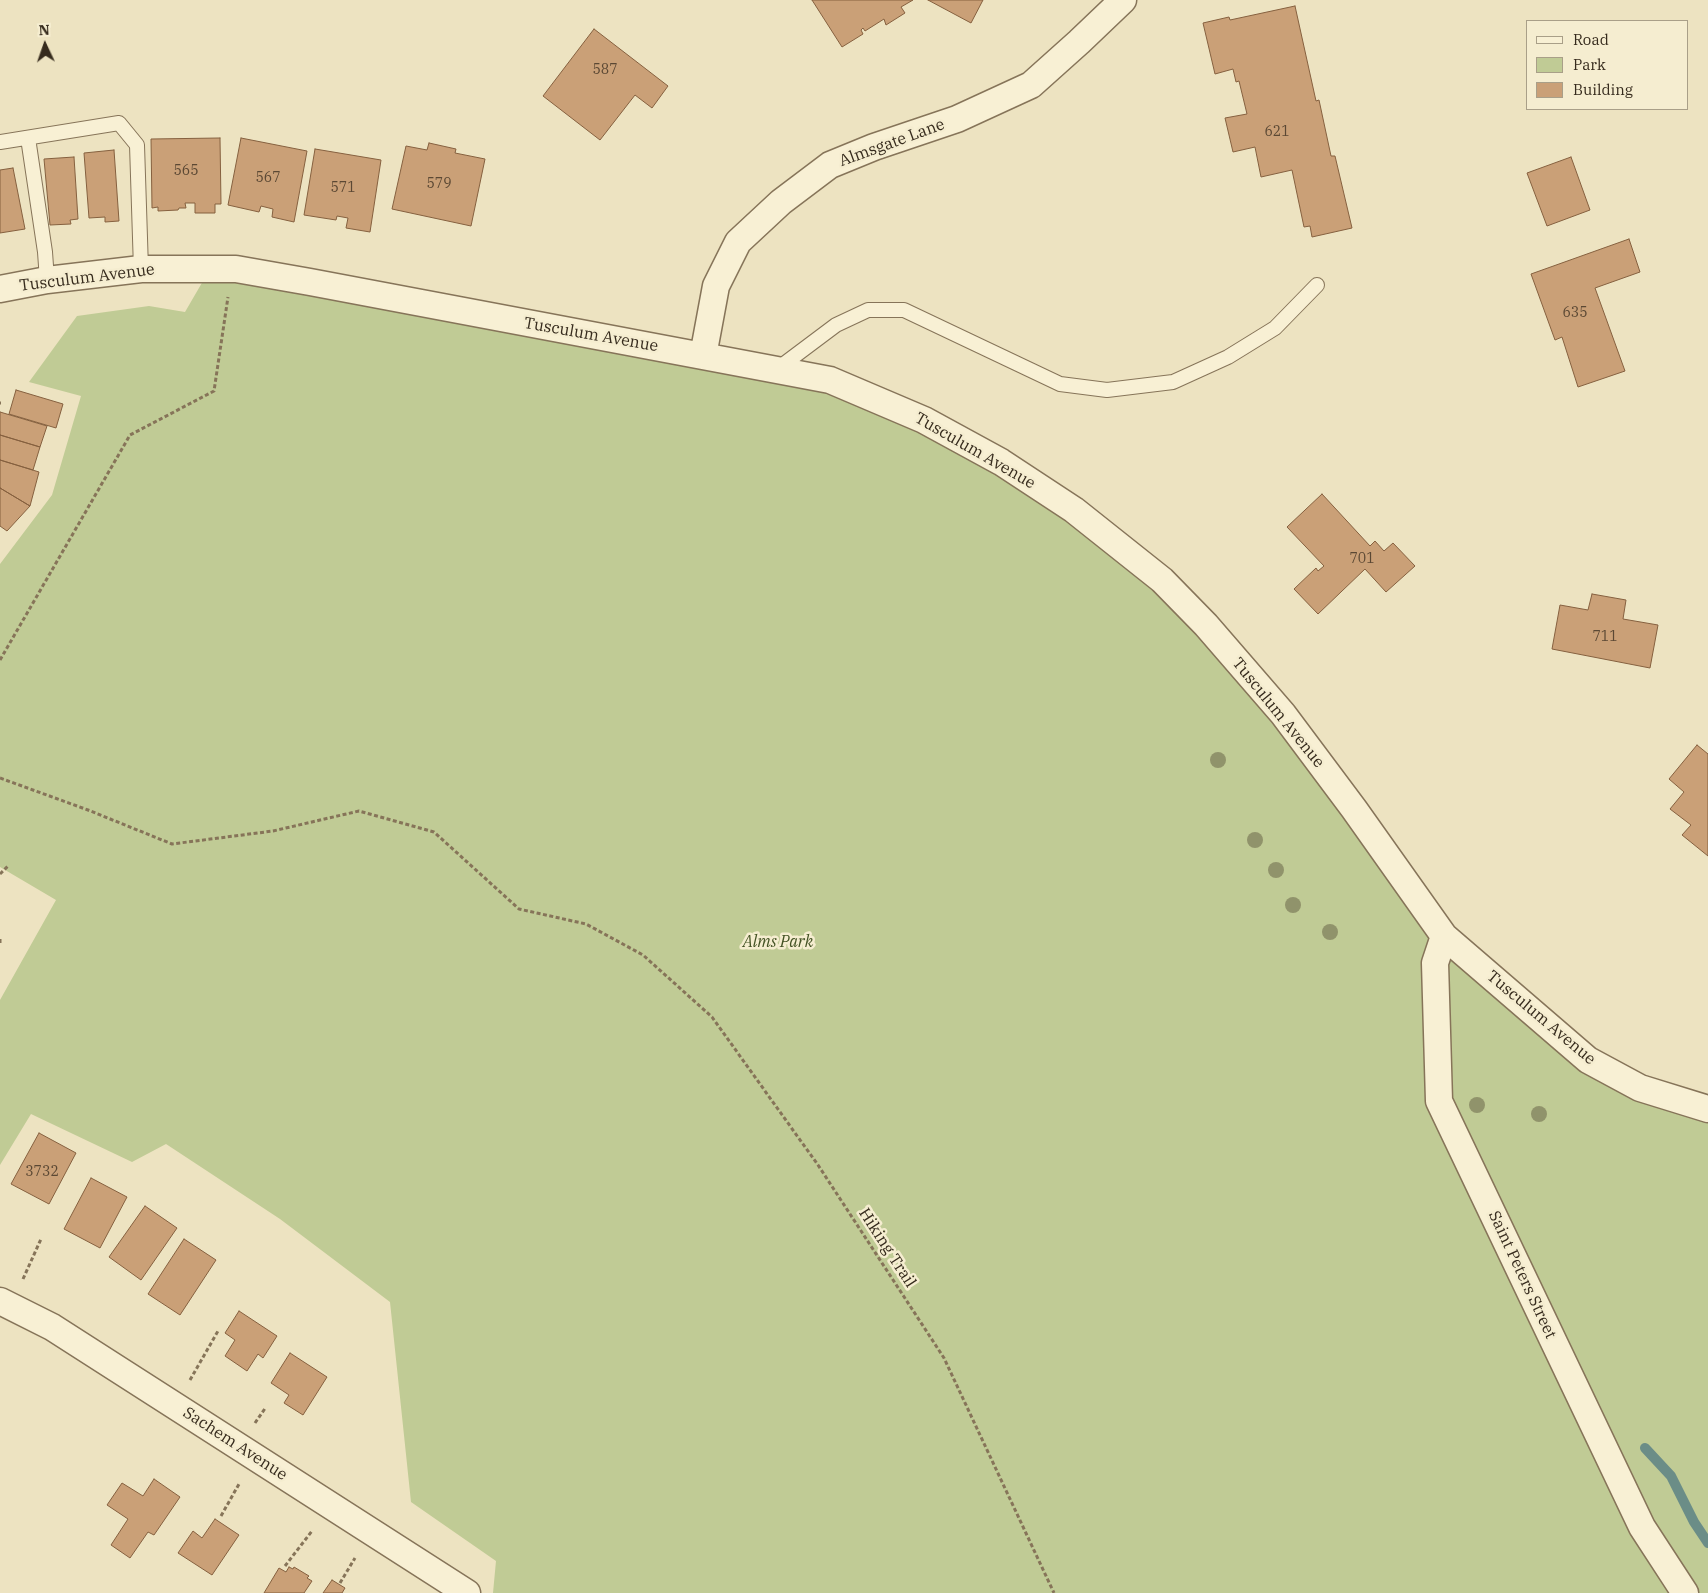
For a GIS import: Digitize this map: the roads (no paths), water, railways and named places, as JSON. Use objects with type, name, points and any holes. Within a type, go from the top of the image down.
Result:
[{"type":"street","name":"Almsgate Lane","points":[[703,356],[716,286],[738,242],[781,202],[830,165],[874,146],[957,119],[1031,85],[1123,0]]},
{"type":"street","name":"Tusculum Avenue","points":[[0,289],[46,280],[141,269],[236,270],[310,282],[830,380],[924,420],[1001,462],[1074,510],[1162,580],[1206,625],[1282,714],[1354,809],[1444,936],[1588,1060],[1640,1088],[1708,1109]]},
{"type":"street","name":"Saint Peters Street","points":[[1444,936],[1435,963],[1440,1101],[1642,1527],[1685,1593]]},
{"type":"street","name":"Sachem Avenue","points":[[0,1300],[52,1327],[467,1593]]},
{"type":"lane","points":[[0,142],[119,123],[136,145],[141,269]]},
{"type":"lane","points":[[28,138],[45,252],[46,280]]},
{"type":"lane","points":[[776,370],[836,325],[868,310],[904,310],[1060,384],[1108,390],[1174,382],[1228,357],[1275,328],[1317,285]]},
{"type":"waterway","points":[[1645,1448],[1671,1476],[1694,1522],[1708,1543]]},
{"type":"park label","name":"Alms Park","points":[[778,942]]}]
